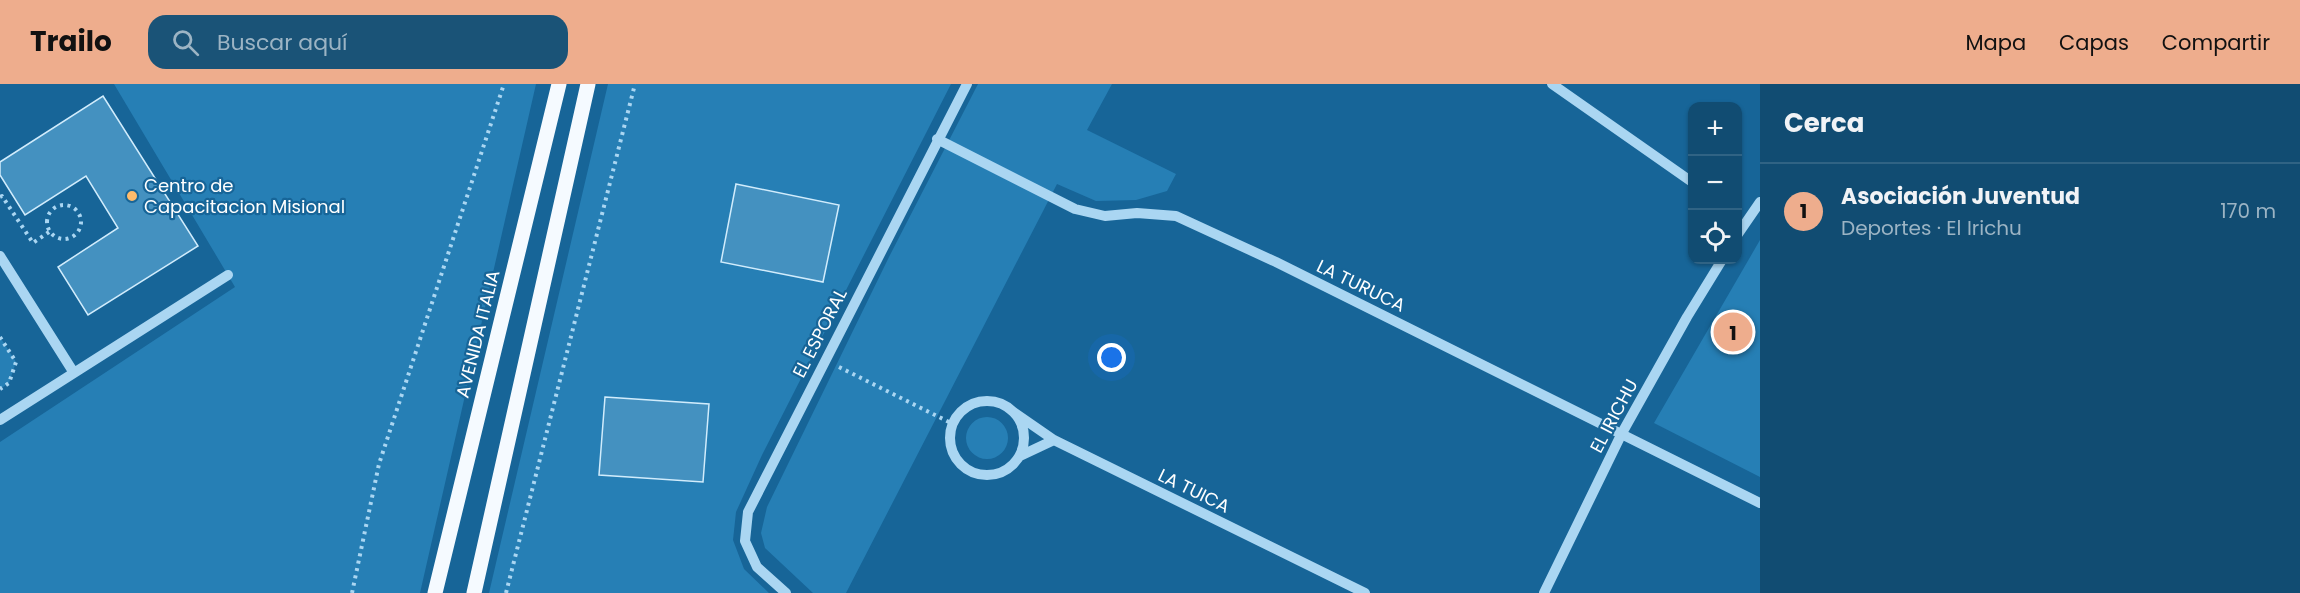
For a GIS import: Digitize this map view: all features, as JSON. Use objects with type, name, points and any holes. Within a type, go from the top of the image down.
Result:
[{"type":"main road","name":"AVENIDA ITALIA","points":[[435,593],[559,84]]},
{"type":"main road","points":[[474,593],[588,84]]},
{"type":"street","name":"EL ESPORAL","points":[[786,593],[757,567],[749,550],[745,541],[748,512],[967,84]]},
{"type":"street","points":[[1552,84],[1688,179]]},
{"type":"street","name":"LA TURUCA","points":[[937,139],[1075,210],[1105,216],[1137,213],[1176,216],[1276,262],[1760,503]]},
{"type":"street","points":[[1742,216],[1760,202]]},
{"type":"street","points":[[0,256],[74,373]]},
{"type":"street","name":"EL IRICHU","points":[[1544,593],[1622,433],[1687,316],[1720,264]]},
{"type":"street","points":[[0,420],[228,275]]},
{"type":"street","name":"LA TUICA","points":[[952,424],[968,406],[991,401],[1002,405],[1054,440],[1365,593]]},
{"type":"street","points":[[1012,411],[1023,432],[1020,456]]},
{"type":"street","points":[[952,424],[951,449],[965,469],[977,474],[989,475],[1001,472],[1020,456],[1054,440]]},
{"type":"path","points":[[352,593],[379,464],[504,84]]},
{"type":"path","points":[[506,593],[635,84]]},
{"type":"path","points":[[0,197],[2,196],[33,243],[49,232]]},
{"type":"path","points":[[64,204],[78,212],[81,224],[71,238],[60,239],[49,232],[47,217],[53,208],[64,204]]},
{"type":"path","points":[[0,337],[16,362],[9,383],[0,389]]},
{"type":"path","points":[[825,360],[952,424]]},
{"type":"shaded area","points":[[114,84],[536,84],[420,593],[0,593],[0,442],[235,287]]},
{"type":"shaded area","points":[[608,84],[951,84],[762,455],[736,512],[733,540],[744,569],[769,593],[489,593]]},
{"type":"shaded area","points":[[978,84],[1112,84],[1087,130],[1176,174],[1167,191],[1136,200],[1096,201],[1057,184],[846,593],[813,593],[765,548],[761,533],[767,507],[889,257]]},
{"type":"shaded area","points":[[1760,240],[1760,477],[1654,423]]},
{"type":"shaded area","points":[[0,337],[16,362],[9,383],[0,389]]},
{"type":"shaded area","points":[[987,417],[1002,423],[1008,438],[1002,453],[987,459],[972,453],[966,438],[972,423]]},
{"type":"building","name":"Centro de Capacitacion Misional","points":[[103,96],[198,246],[88,315],[58,267],[118,228],[86,176],[25,215],[0,175],[0,162]]},
{"type":"building","points":[[736,184],[839,205],[823,282],[721,262]]},
{"type":"building","points":[[605,397],[709,404],[703,482],[599,475]]},
{"type":"place","name":"Centro de Capacitacion Misional","points":[[132,196]]},
{"type":"place","name":"Asociación Juventud","points":[[1733,332]]}]
